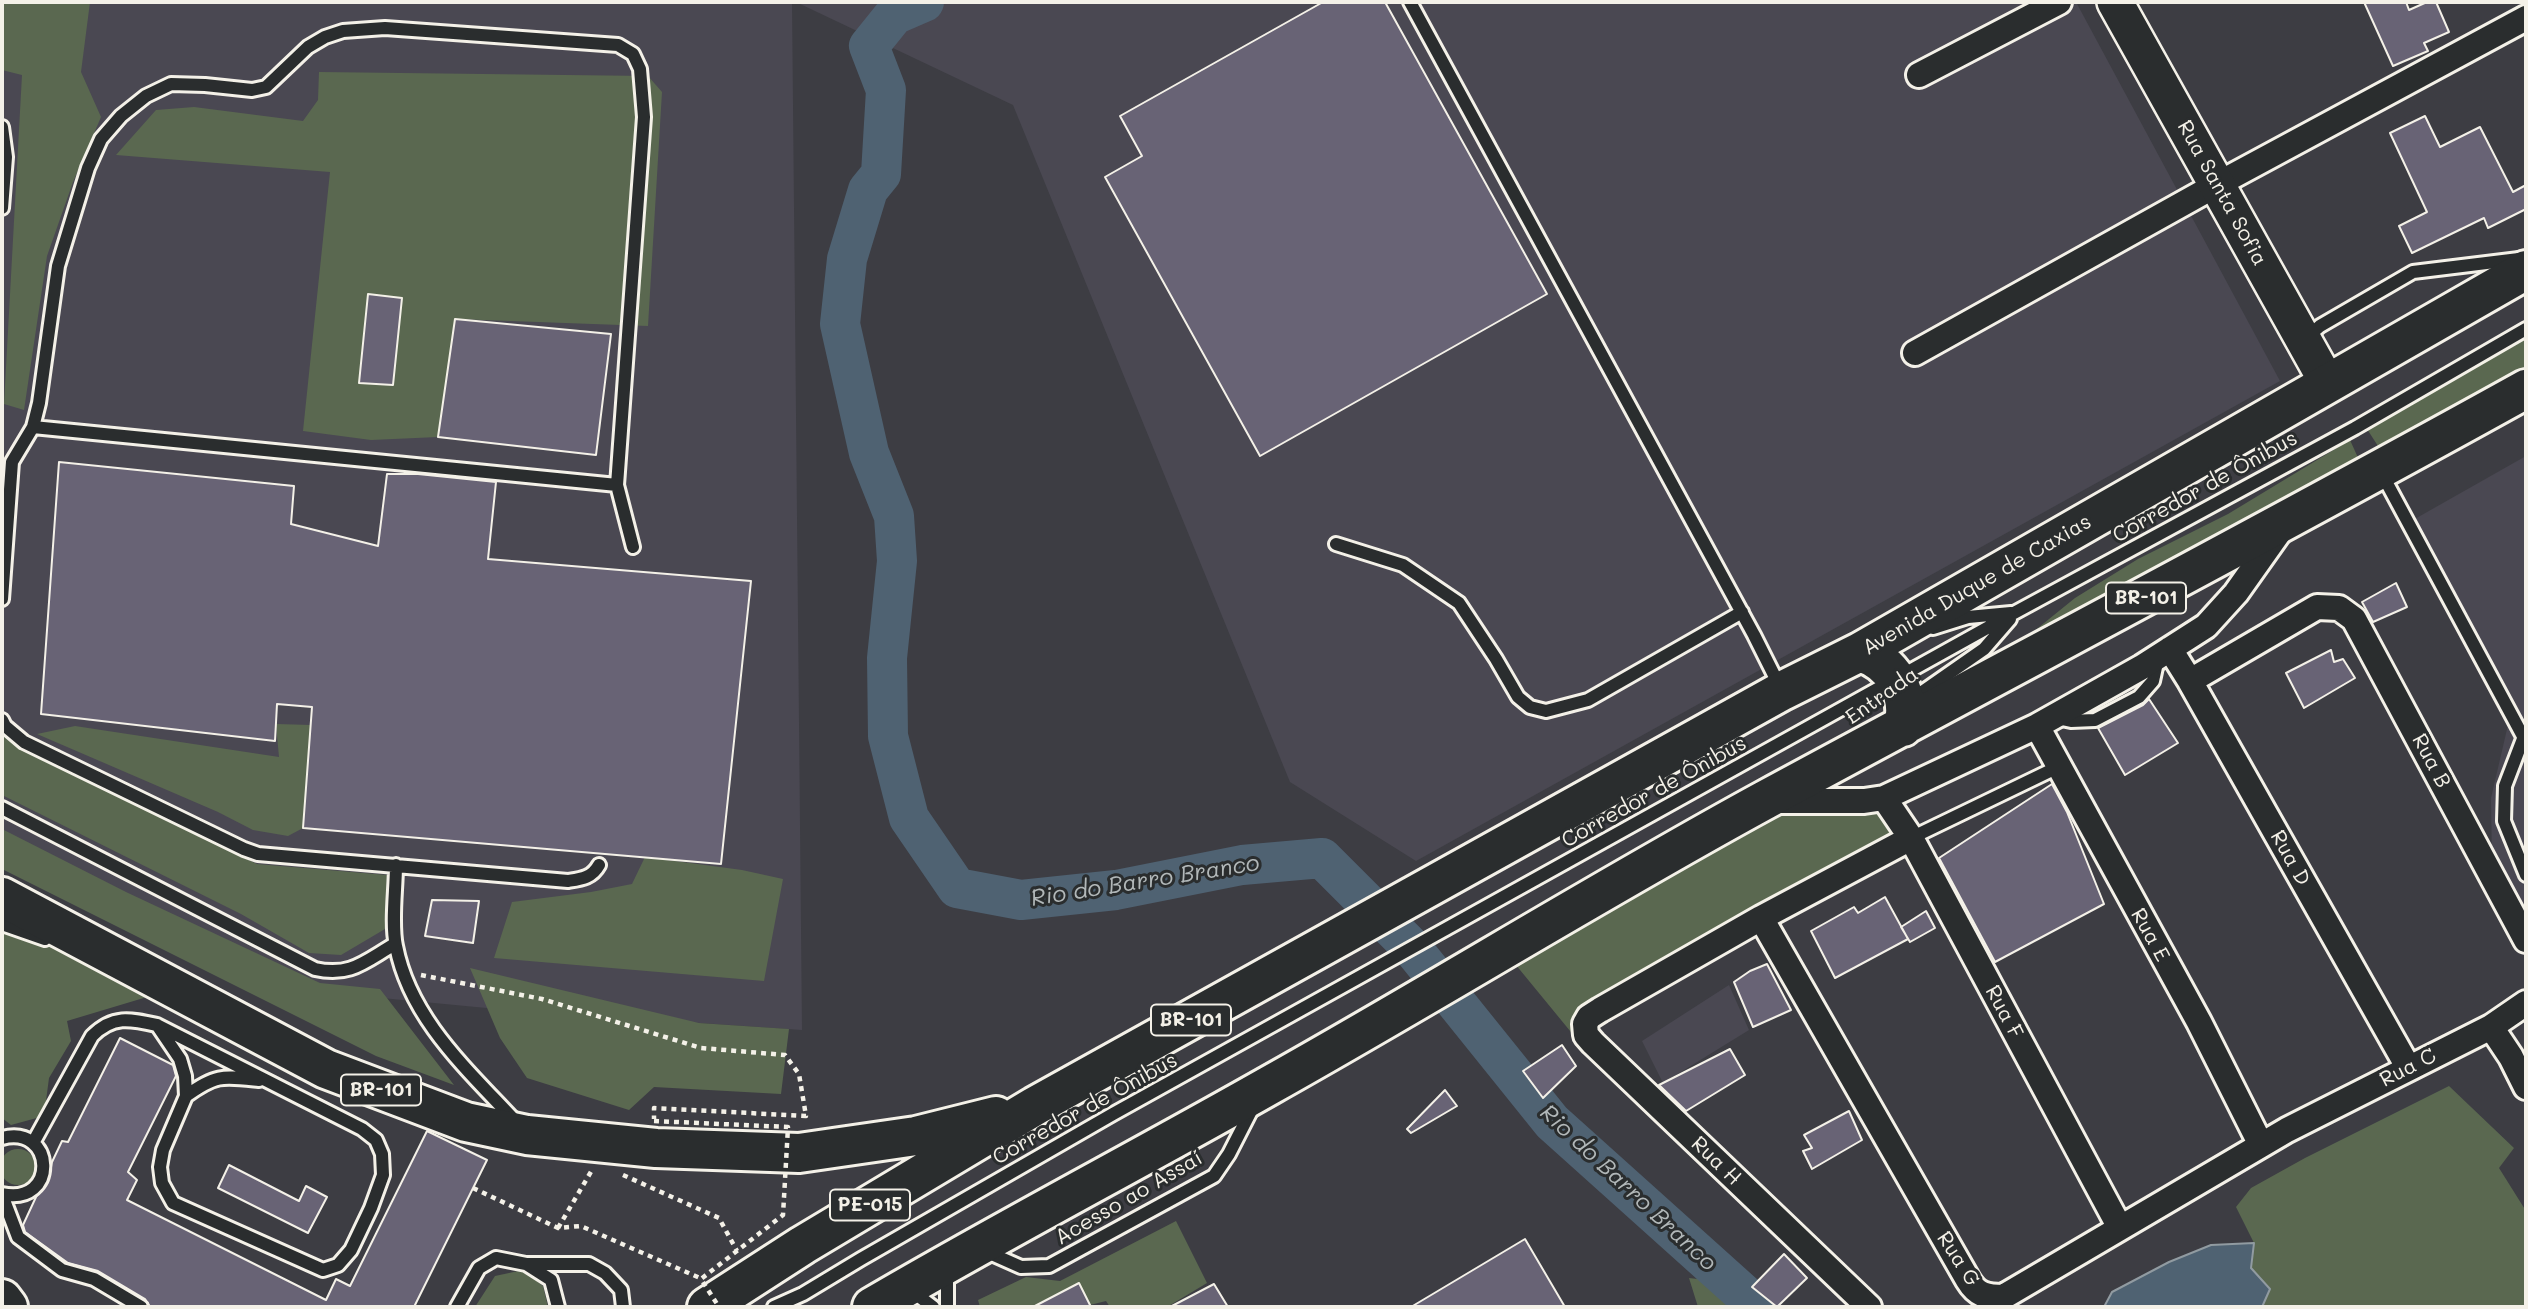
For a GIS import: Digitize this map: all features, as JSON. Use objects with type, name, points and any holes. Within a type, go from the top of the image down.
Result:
[{"type":"highway","name":"Avenida Duque de Caxias","points":[[1035,1106],[1782,691],[1860,652],[2526,270]]},
{"type":"highway","name":"BR-101","points":[[872,1307],[920,1297],[961,1255],[1390,1018],[1503,948],[1763,801],[1900,705],[2286,522],[2526,389]]},
{"type":"highway","points":[[1860,652],[1885,663],[1900,705]]},
{"type":"highway","name":"BR-101","points":[[2,897],[326,1069],[466,1122],[527,1135],[656,1148],[799,1153],[916,1136],[1035,1106]]},
{"type":"highway","name":"PE-015","points":[[704,1293],[803,1245],[1035,1106]]},
{"type":"highway","points":[[2,1299],[8,1307]]},
{"type":"street","points":[[1919,75],[2059,2]]},
{"type":"street","name":"Rua Santa Sofia","points":[[2115,2],[2328,384]]},
{"type":"street","points":[[1916,353],[2218,184],[2526,18]]},
{"type":"street","name":"BR-101","points":[[1763,801],[1864,801],[1884,798],[2045,722],[2206,626],[2236,593],[2286,522]]},
{"type":"street","name":"Rua B","points":[[2190,681],[2317,607],[2339,608],[2354,619],[2526,940]]},
{"type":"street","name":"Rua D","points":[[2164,653],[2190,681],[2408,1068]]},
{"type":"street","name":"Rua E","points":[[2045,722],[2058,767],[2199,1023],[2261,1145]]},
{"type":"street","name":"Rua F","points":[[1884,798],[1911,838],[2120,1228]]},
{"type":"street","points":[[1761,918],[1911,838]]},
{"type":"street","name":"Rua G","points":[[1761,918],[1974,1290],[1988,1297],[2003,1297],[2287,1130]]},
{"type":"street","name":"Rua H","points":[[1761,918],[1589,1017],[1585,1024],[1586,1035],[1869,1307]]},
{"type":"street","name":"Rua C","points":[[2287,1130],[2491,1027],[2526,1003]]},
{"type":"street","points":[[2491,1027],[2511,1057],[2526,1087]]},
{"type":"lane","points":[[1410,2],[1742,612],[1782,691]]},
{"type":"lane","points":[[2,599],[12,462],[33,427],[39,403],[58,265],[88,168],[101,139],[121,116],[146,96],[171,84],[252,90],[266,87],[307,47],[343,31],[385,28],[618,45],[633,54],[640,69],[644,117],[617,485],[633,547]]},
{"type":"lane","points":[[2,127],[6,157],[2,208]]},
{"type":"lane","points":[[2304,340],[2320,326],[2413,272],[2526,258]]},
{"type":"lane","name":"Corredor de Ônibus","points":[[774,1307],[803,1294],[1113,1114],[1900,705],[2014,613],[2355,428],[2526,328]]},
{"type":"lane","points":[[33,427],[617,485]]},
{"type":"lane","points":[[2380,470],[2525,740],[2505,786],[2504,821],[2526,875]]},
{"type":"lane","points":[[1335,544],[1403,565],[1459,603],[1518,697],[1530,707],[1546,711],[1588,700],[1742,612]]},
{"type":"lane","points":[[1860,652],[1968,617],[2014,613]]},
{"type":"lane","name":"Entrada","points":[[1900,705],[1984,649],[2014,613]]},
{"type":"lane","points":[[2,720],[5,726],[24,742],[244,849],[258,853],[568,881],[582,880],[595,873],[599,865]]},
{"type":"lane","name":"Entrada","points":[[1763,801],[1861,734]]},
{"type":"lane","points":[[1911,838],[2058,767]]},
{"type":"lane","points":[[2,808],[315,969],[330,972],[350,971],[395,944]]},
{"type":"lane","points":[[396,866],[395,944],[407,986],[435,1033],[527,1135]]},
{"type":"lane","points":[[2,924],[54,942]]},
{"type":"lane","points":[[67,946],[158,978]]},
{"type":"lane","points":[[33,1143],[92,1036],[103,1025],[132,1019],[157,1025],[362,1129],[376,1140],[382,1154],[383,1175],[351,1250],[338,1265],[323,1270],[173,1203],[162,1183],[160,1167],[163,1150],[186,1096],[185,1076],[180,1059],[157,1025]]},
{"type":"lane","points":[[186,1096],[214,1078],[228,1076],[270,1082]]},
{"type":"lane","name":"Acesso ao Assaí","points":[[961,1255],[1021,1267],[1049,1266],[1214,1176],[1229,1154],[1261,1090]]},
{"type":"lane","points":[[2,1138],[21,1136],[33,1143],[42,1156],[44,1166],[38,1185],[21,1196],[2,1195],[18,1237],[62,1270],[94,1279],[141,1307]]},
{"type":"lane","points":[[947,1307],[961,1255]]},
{"type":"lane","points":[[457,1307],[479,1268],[496,1258],[526,1264],[589,1264],[605,1273],[621,1290],[623,1307]]},
{"type":"lane","points":[[526,1264],[551,1280],[558,1307]]},
{"type":"lane","name":"Corredor de Ônibus","points":[[788,1307],[803,1294]]},
{"type":"path","points":[[402,972],[542,999],[701,1048],[785,1055],[799,1074],[806,1116],[654,1108],[654,1121],[788,1127],[783,1215],[737,1251],[704,1293]]},
{"type":"path","points":[[558,1228],[596,1164]]},
{"type":"path","points":[[621,1174],[719,1218],[737,1251]]},
{"type":"path","points":[[473,1188],[558,1228],[581,1226],[704,1293],[719,1307]]},
{"type":"shaded area","points":[[2,2],[792,2],[802,1030],[497,1009],[298,990],[2,852]]},
{"type":"shaded area","points":[[796,2],[2076,2],[2280,381],[1416,861],[1290,782],[1013,105]]},
{"type":"shaded area","points":[[2526,456],[2526,926],[2492,863],[2491,798],[2508,725],[2424,561],[2413,520]]},
{"type":"shaded area","points":[[1729,985],[1749,1030],[1663,1083],[1642,1041]]},
{"type":"green space","points":[[2,2],[90,2],[81,72],[101,117],[73,182],[47,256],[24,410],[4,404],[22,75],[2,70]]},
{"type":"green space","points":[[319,72],[648,76],[662,92],[648,326],[455,319],[438,437],[371,440],[303,431],[330,172],[116,155],[156,110],[194,107],[303,121],[318,100]]},
{"type":"green space","points":[[2526,335],[2526,381],[2387,460],[2367,429]]},
{"type":"green space","points":[[2350,440],[2364,471],[1994,670],[2033,632],[2075,598],[2138,559],[2228,514]]},
{"type":"green space","points":[[276,724],[311,725],[303,828],[288,836],[253,830],[218,812],[37,734],[75,726],[279,757]]},
{"type":"green space","points":[[2,735],[257,864],[387,875],[385,929],[341,955],[309,953],[241,914],[2,795]]},
{"type":"green space","points":[[1885,801],[1914,850],[1575,1037],[1511,959],[1774,814]]},
{"type":"green space","points":[[2,829],[126,892],[320,983],[380,989],[454,1085],[376,1056],[2,869]]},
{"type":"green space","points":[[645,857],[742,870],[783,879],[764,981],[494,958],[512,902],[632,884]]},
{"type":"green space","points":[[2,930],[43,942],[147,997],[67,1021],[71,1041],[49,1078],[44,1116],[11,1125],[2,1118]]},
{"type":"green space","points":[[470,968],[699,1023],[789,1029],[781,1094],[654,1087],[629,1110],[527,1078],[500,1038]]},
{"type":"green space","points":[[2449,1086],[2514,1148],[2499,1168],[2526,1211],[2526,1307],[2262,1307],[2270,1289],[2251,1269],[2254,1243],[2236,1207],[2251,1188]]},
{"type":"green space","points":[[18,1149],[31,1154],[36,1167],[31,1180],[18,1185],[5,1180],[0,1167],[5,1154]]},
{"type":"green space","points":[[1176,1221],[1207,1283],[1167,1307],[1110,1307],[1106,1301],[1090,1305],[1079,1283],[1033,1307],[980,1307],[978,1300],[1026,1277],[1060,1281]]},
{"type":"green space","points":[[523,1270],[543,1286],[548,1307],[475,1307],[495,1276]]},
{"type":"green space","points":[[1689,1278],[1715,1281],[1745,1307],[1698,1307]]},
{"type":"water","points":[[2254,1243],[2251,1268],[2270,1289],[2262,1307],[2104,1307],[2112,1292],[2169,1262],[2211,1245]]},
{"type":"building","points":[[1323,2],[1385,2],[1547,294],[1260,456],[1105,177],[1142,156],[1120,116]]},
{"type":"building","points":[[2364,2],[2406,2],[2409,10],[2427,2],[2436,2],[2449,32],[2424,43],[2428,51],[2393,66]]},
{"type":"building","points":[[2425,116],[2440,147],[2480,127],[2513,192],[2526,185],[2526,209],[2488,228],[2484,218],[2412,253],[2399,226],[2427,212],[2390,133]]},
{"type":"building","points":[[368,294],[402,298],[393,385],[359,383]]},
{"type":"building","points":[[455,319],[611,334],[596,455],[438,437]]},
{"type":"building","points":[[59,462],[294,486],[291,524],[378,546],[387,474],[418,474],[496,482],[488,559],[751,581],[721,864],[303,828],[312,707],[277,704],[275,741],[41,714]]},
{"type":"building","points":[[2396,583],[2407,607],[2373,622],[2362,602]]},
{"type":"building","points":[[2331,650],[2334,662],[2343,659],[2355,678],[2304,708],[2286,673]]},
{"type":"building","points":[[2149,699],[2178,743],[2125,775],[2098,728],[2143,705]]},
{"type":"building","points":[[2052,784],[2067,812],[2104,904],[1995,962],[1939,858]]},
{"type":"building","points":[[1885,897],[1908,939],[1835,978],[1811,931],[1854,907],[1858,913]]},
{"type":"building","points":[[432,900],[479,901],[473,943],[425,936]]},
{"type":"building","points":[[1926,911],[1935,928],[1910,942],[1901,927]]},
{"type":"building","points":[[1767,964],[1791,1010],[1753,1027],[1734,982]]},
{"type":"building","points":[[120,1038],[173,1065],[176,1076],[128,1172],[137,1180],[127,1200],[326,1300],[336,1279],[350,1286],[427,1131],[487,1160],[414,1307],[150,1307],[145,1299],[98,1271],[68,1263],[25,1232],[23,1225],[36,1197],[48,1182],[52,1162],[62,1141],[68,1142]]},
{"type":"building","points":[[1562,1045],[1576,1066],[1543,1098],[1523,1071]]},
{"type":"building","points":[[1730,1049],[1745,1075],[1686,1111],[1659,1085]]},
{"type":"building","points":[[1445,1090],[1457,1106],[1411,1133],[1407,1129]]},
{"type":"building","points":[[1849,1111],[1862,1140],[1812,1169],[1803,1151],[1812,1148],[1804,1135]]},
{"type":"building","points":[[229,1165],[299,1201],[306,1186],[327,1197],[308,1233],[218,1188]]},
{"type":"building","points":[[1525,1239],[1565,1307],[1411,1307]]},
{"type":"building","points":[[1784,1254],[1807,1278],[1777,1307],[1752,1287]]},
{"type":"building","points":[[1079,1283],[1091,1307],[1033,1307]]},
{"type":"building","points":[[1214,1284],[1228,1307],[1170,1307]]},
{"type":"waterway","name":"Rio do Barro Branco","points":[[924,2],[894,15],[869,46],[886,90],[881,174],[868,190],[847,259],[840,324],[869,453],[894,516],[897,561],[887,658],[888,736],[909,818],[957,888],[1021,900],[1116,890],[1242,865],[1322,858],[1412,948],[1552,1122],[1758,1307]]}]
